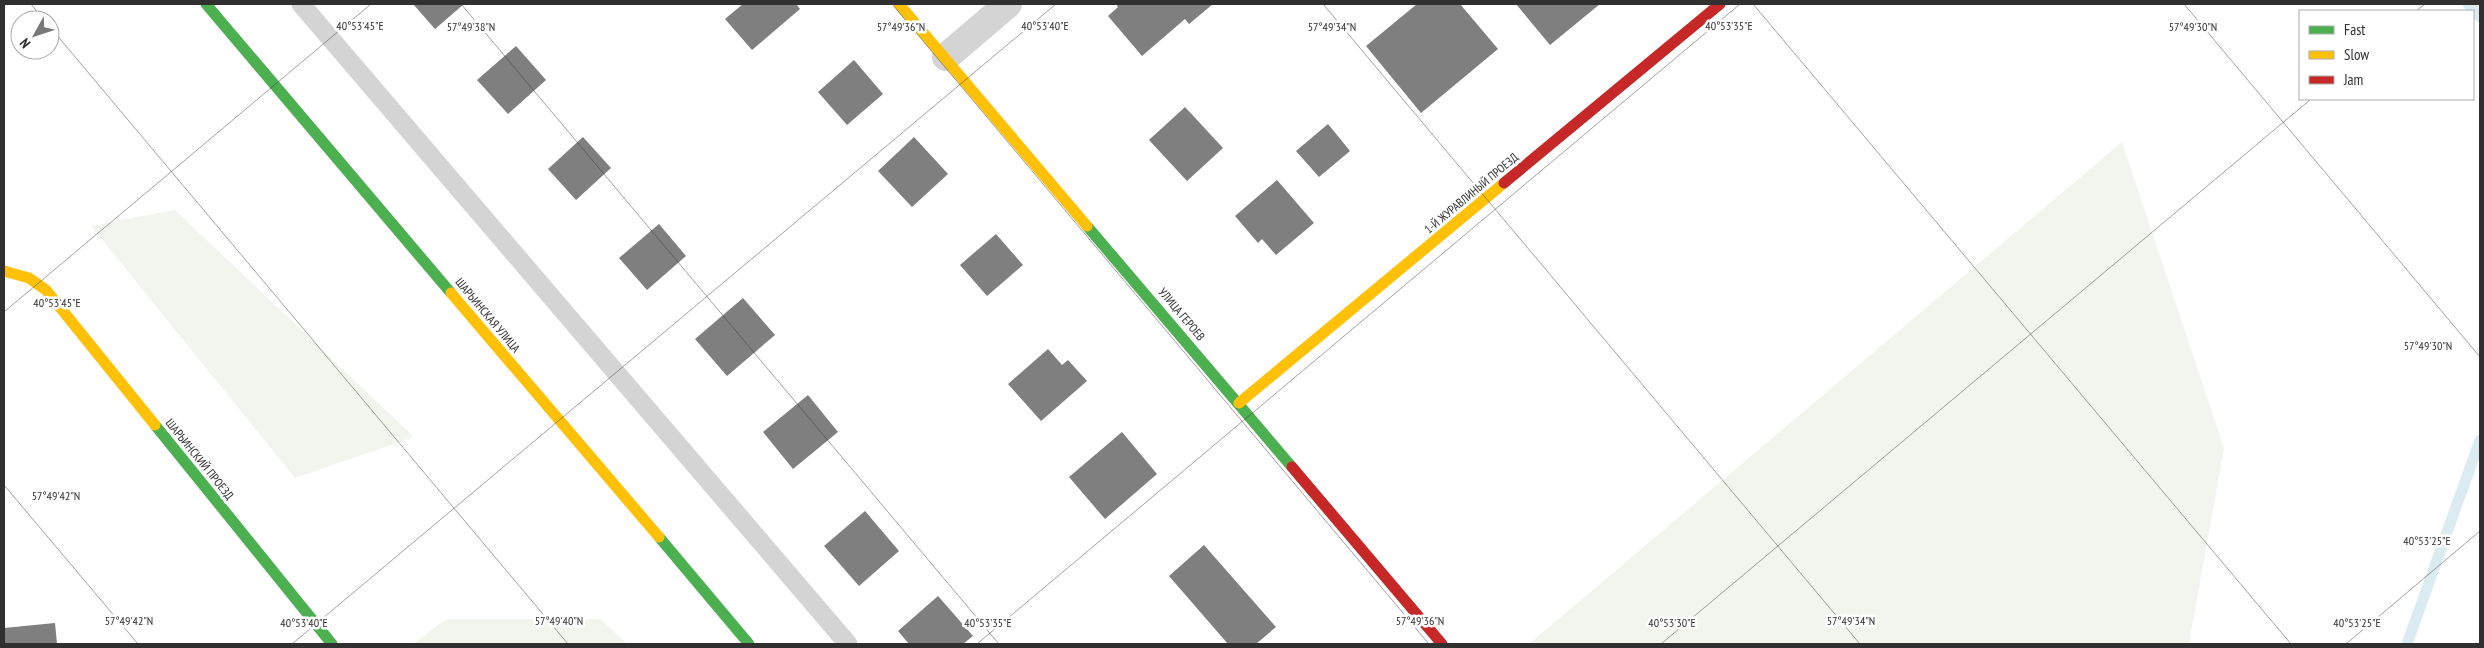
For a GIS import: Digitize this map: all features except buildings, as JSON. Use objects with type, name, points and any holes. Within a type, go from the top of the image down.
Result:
[{"type":"street","name":"ШАРЬИНСКАЯ УЛИЦА","points":[[206,4],[749,644]]},
{"type":"street","name":"УЛИЦА ГЕРОЕВ","points":[[899,4],[946,57],[1442,644]]},
{"type":"street","points":[[946,57],[1008,4]]},
{"type":"street","name":"1-Й ЖУРАВЛИНЫЙ ПРОЕЗД","points":[[1239,403],[1720,4]]},
{"type":"street","name":"ШАРЬИНСКИЙ ПРОЕЗД","points":[[4,271],[29,278],[46,290],[332,644]]},
{"type":"lane","points":[[301,4],[848,644]]},
{"type":"shaded area","points":[[2122,142],[2224,448],[2189,644],[1529,644]]},
{"type":"shaded area","points":[[175,210],[414,437],[295,478],[91,226]]},
{"type":"shaded area","points":[[446,619],[601,619],[627,644],[413,644]]},
{"type":"waterway","points":[[2468,4],[2474,10]]},
{"type":"waterway","points":[[2474,10],[2480,17]]},
{"type":"waterway","points":[[2407,644],[2480,440]]},
{"type":"traffic: fast","points":[[206,4],[451,293]]},
{"type":"traffic: fast","points":[[1087,226],[1292,467]]},
{"type":"traffic: fast","points":[[155,425],[332,644]]},
{"type":"traffic: fast","points":[[659,537],[749,644]]},
{"type":"traffic: slow","points":[[899,4],[1087,226]]},
{"type":"traffic: slow","points":[[1239,403],[1504,183]]},
{"type":"traffic: slow","points":[[4,271],[29,278],[46,290],[155,425]]},
{"type":"traffic: slow","points":[[451,293],[659,537]]},
{"type":"traffic: jam","points":[[1504,183],[1720,4]]},
{"type":"traffic: jam","points":[[1292,467],[1442,644]]}]
